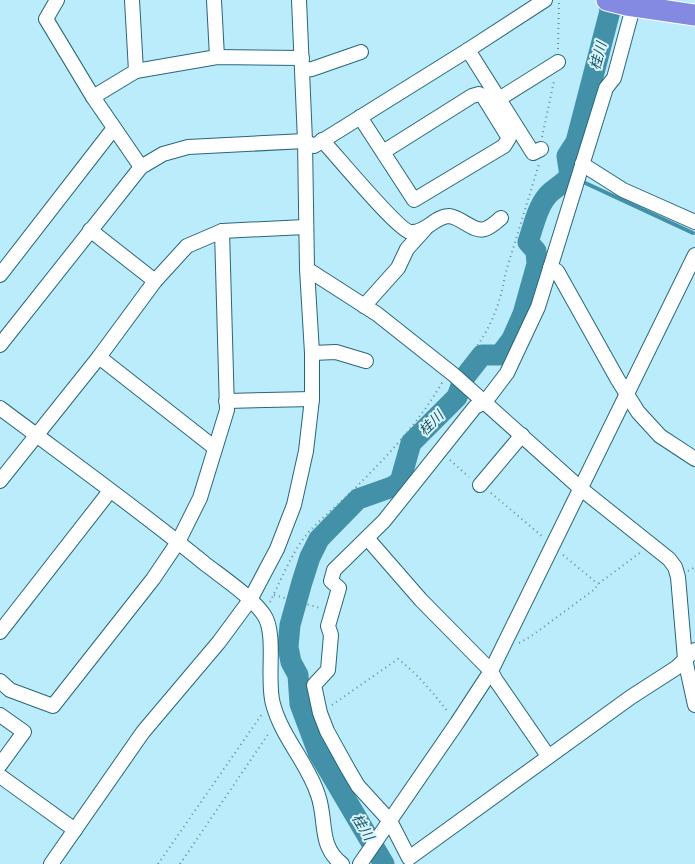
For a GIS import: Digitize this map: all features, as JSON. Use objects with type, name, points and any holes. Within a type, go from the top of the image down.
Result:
[{"type":"highway","points":[[626,3],[695,15]]},
{"type":"street","points":[[57,0],[46,19],[93,97],[141,167]]},
{"type":"street","points":[[132,0],[136,71]]},
{"type":"street","points":[[214,0],[217,57]]},
{"type":"street","points":[[52,864],[143,732],[220,642],[250,600],[277,549],[294,505],[306,451],[312,399],[312,353],[305,228],[303,64],[299,0]]},
{"type":"street","points":[[0,345],[141,167],[163,154],[188,147],[305,141],[314,146],[545,0]]},
{"type":"street","points":[[626,3],[614,78],[606,88],[538,307],[499,385],[475,407],[384,521],[334,570],[331,581],[339,588],[328,626],[331,635],[328,670],[314,685],[320,713],[327,731],[358,786],[388,824],[409,861],[631,698],[676,668],[690,655]]},
{"type":"street","points":[[468,50],[533,153],[541,149]]},
{"type":"street","points":[[93,97],[136,71],[217,57],[303,64],[312,69],[361,52]]},
{"type":"street","points":[[499,99],[558,62]]},
{"type":"street","points":[[360,117],[414,200],[504,146],[509,138],[483,96],[479,94],[472,96],[383,152]]},
{"type":"street","points":[[0,275],[114,128]]},
{"type":"street","points":[[322,140],[402,228],[409,232],[416,232],[444,217],[450,216],[478,229],[484,229],[501,218]]},
{"type":"street","points":[[582,164],[623,190],[695,222]]},
{"type":"street","points":[[0,481],[99,357],[155,281],[187,246],[222,231],[305,228]]},
{"type":"street","points":[[364,306],[398,268],[407,249],[426,228]]},
{"type":"street","points":[[90,230],[155,281]]},
{"type":"street","points":[[0,681],[10,690],[53,706],[153,579],[178,542],[200,498],[226,410],[222,231]]},
{"type":"street","points":[[361,862],[457,724],[491,671],[695,255]]},
{"type":"street","points":[[307,268],[377,314],[451,373],[484,400],[580,488],[669,559],[675,567],[678,577],[690,655],[695,705]]},
{"type":"street","points":[[550,268],[556,271],[638,412],[660,436],[695,459]]},
{"type":"street","points":[[312,353],[336,352],[366,361]]},
{"type":"street","points":[[99,357],[215,448]]},
{"type":"street","points":[[226,401],[312,399]]},
{"type":"street","points":[[0,408],[178,542],[261,611],[268,623],[270,632],[272,703],[285,735],[313,782],[322,809],[324,837],[331,852],[342,864]]},
{"type":"street","points":[[480,485],[522,435]]},
{"type":"street","points":[[0,632],[110,491]]},
{"type":"street","points":[[368,538],[421,600],[491,671],[546,753]]},
{"type":"street","points":[[0,715],[24,732],[0,765]]},
{"type":"street","points":[[0,776],[76,830]]},
{"type":"path","points":[[261,611],[270,602],[302,540],[367,476],[398,442],[432,401],[451,373],[467,359],[485,335],[502,293],[505,276],[542,156],[541,141],[558,62],[559,0]]},
{"type":"path","points":[[439,451],[598,584]]},
{"type":"path","points":[[499,654],[530,637],[595,589],[598,584],[650,544]]},
{"type":"path","points":[[274,595],[323,608]]},
{"type":"path","points":[[320,713],[398,659],[416,672],[457,724]]},
{"type":"path","points":[[158,864],[272,703]]},
{"type":"path","points":[[180,864],[272,729],[280,723]]},
{"type":"waterway","name":"桂川","points":[[384,864],[318,752],[300,704],[298,675],[291,662],[288,647],[290,625],[310,557],[319,539],[358,499],[392,487],[400,482],[411,443],[457,397],[464,378],[482,355],[500,355],[512,339],[523,314],[537,264],[536,251],[528,242],[537,215],[543,202],[551,192],[570,176],[567,156],[576,142],[610,11],[608,0]]},
{"type":"waterway","points":[[581,181],[693,233]]},
{"type":"waterway","points":[[535,272],[544,277]]}]
